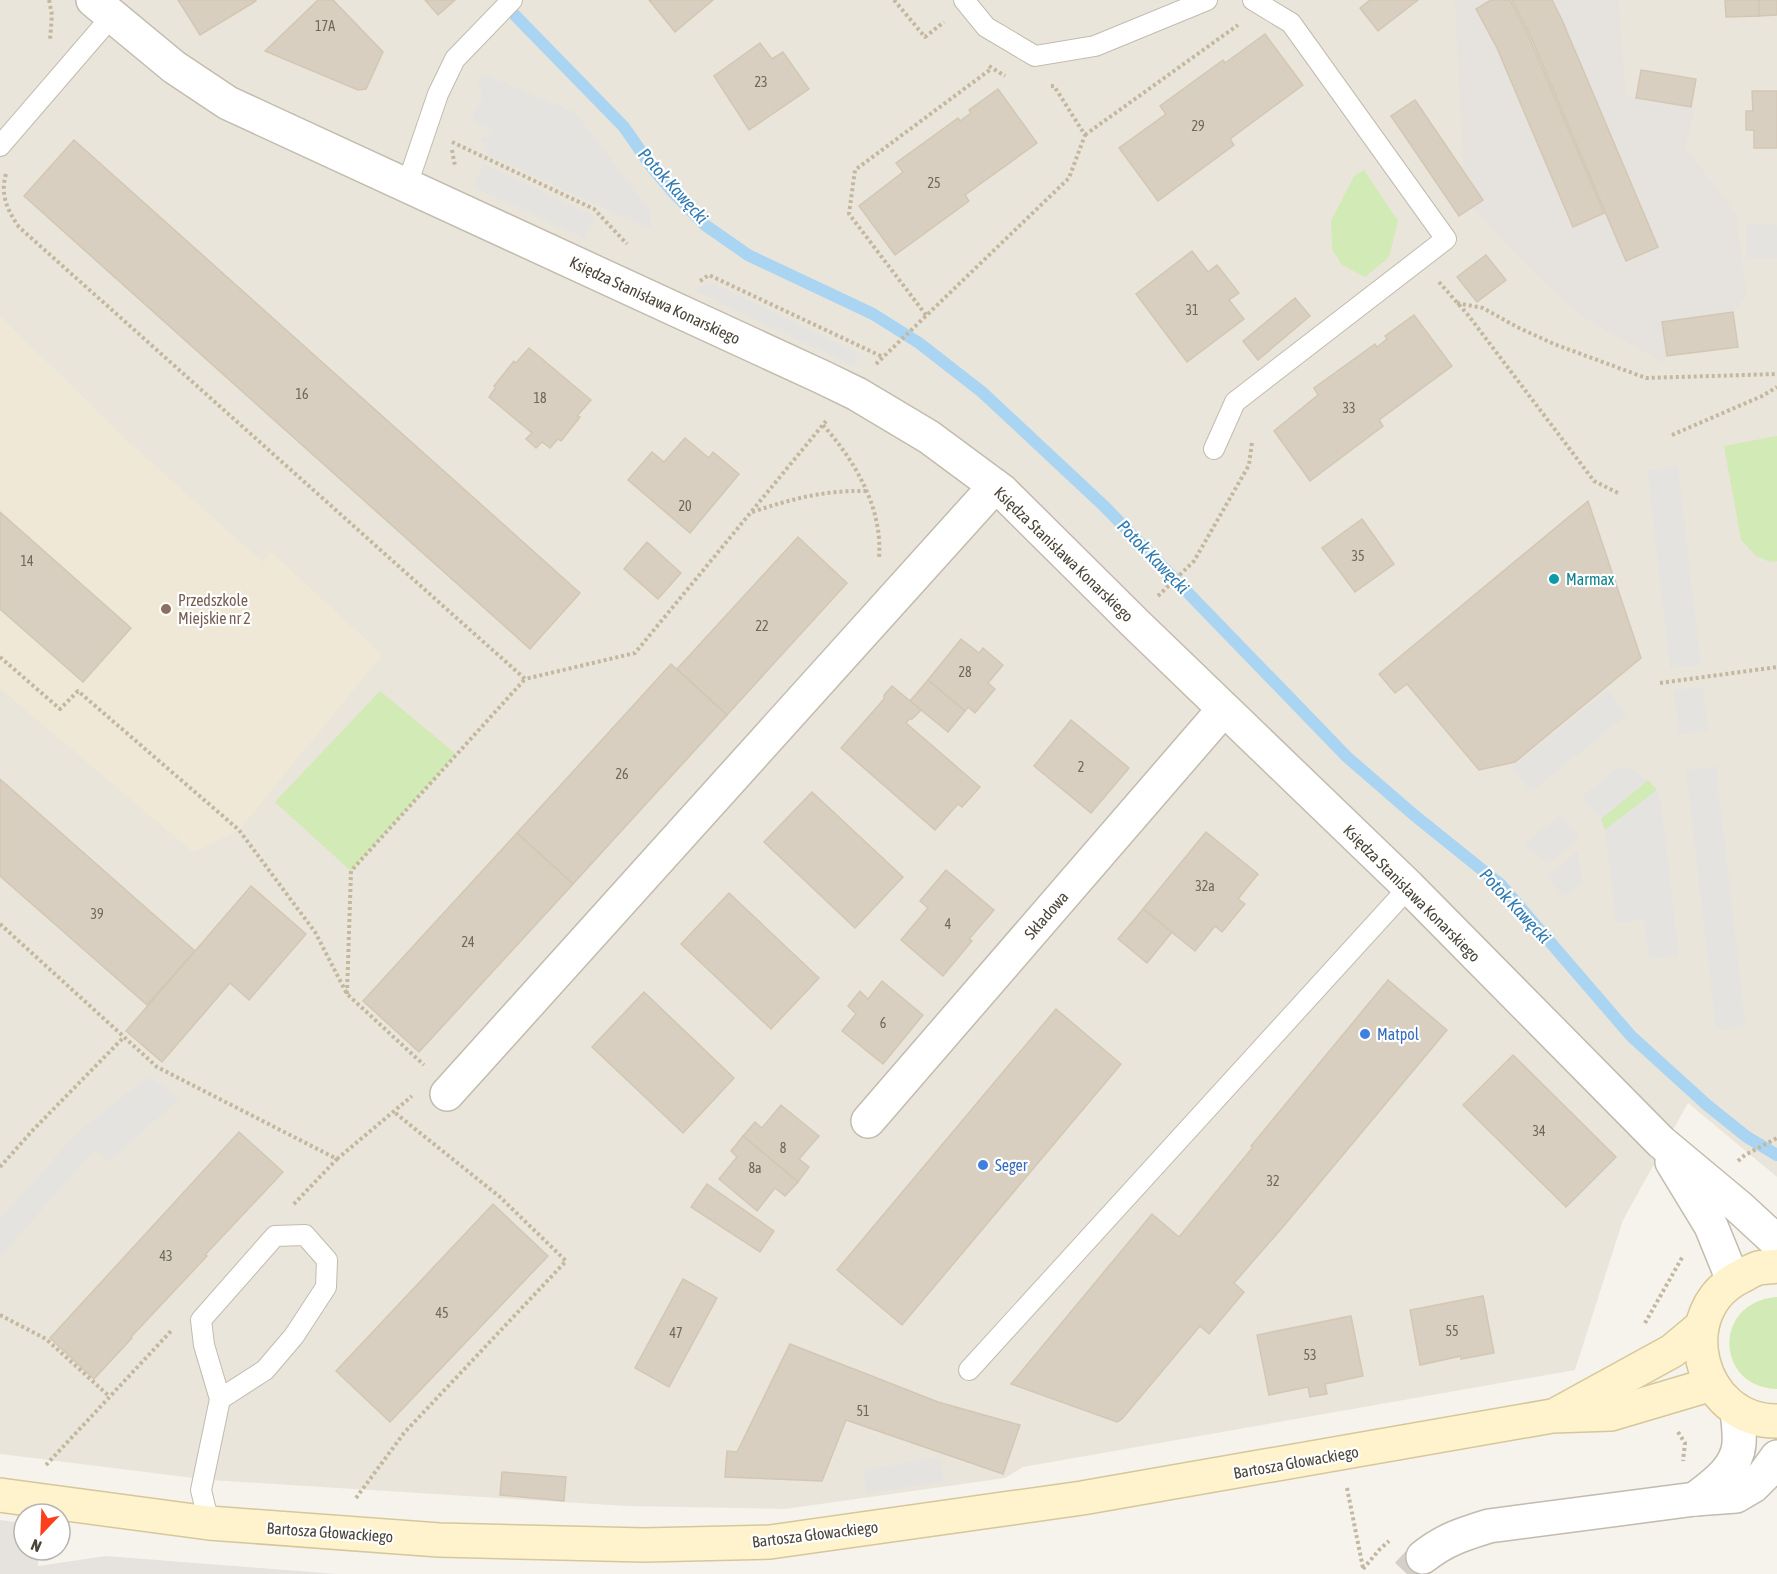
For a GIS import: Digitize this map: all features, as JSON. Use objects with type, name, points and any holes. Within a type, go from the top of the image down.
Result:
[{"type":"street","name":"Księdza Stanisława Konarskiego","points":[[103,8],[174,67],[228,103],[822,376],[929,437],[995,486],[1409,887],[1661,1142],[1777,1242]]},
{"type":"street","points":[[447,1094],[995,486]]},
{"type":"street","name":"Składowa","points":[[868,1121],[1224,709]]},
{"type":"street","name":"Księdza Stanisława Konarskiego","points":[[1661,1142],[1710,1226],[1733,1280]]},
{"type":"street","points":[[1777,1266],[1757,1269],[1733,1280],[1719,1293],[1708,1309],[1702,1326],[1700,1347],[1703,1366],[1723,1399],[1737,1410],[1753,1418],[1777,1422]]},
{"type":"street","name":"Bartosza Głowackiego","points":[[1552,1416],[1672,1351],[1702,1326]]},
{"type":"street","name":"Bartosza Głowackiego","points":[[0,1495],[209,1523],[439,1540],[644,1545],[770,1542],[1082,1498],[1552,1416],[1611,1414],[1712,1384]]},
{"type":"street","points":[[1695,1499],[1722,1479],[1734,1460],[1740,1445],[1737,1410]]},
{"type":"street","points":[[1423,1557],[1436,1546],[1456,1536],[1489,1526],[1695,1499],[1736,1496],[1764,1475],[1777,1457]]},
{"type":"lane","points":[[407,185],[438,94],[455,59],[482,28],[512,0]]},
{"type":"lane","points":[[964,0],[986,27],[1035,56],[1095,46],[1207,0]]},
{"type":"lane","points":[[1214,449],[1235,402],[1446,238],[1291,23],[1259,3]]},
{"type":"lane","points":[[0,147],[103,8]]},
{"type":"lane","points":[[969,1370],[1409,887]]},
{"type":"lane","points":[[209,1523],[201,1490],[220,1399],[204,1345],[201,1320],[275,1236],[305,1235],[327,1260],[326,1287],[294,1336],[265,1370],[220,1399]]},
{"type":"path","points":[[894,0],[925,37],[949,18]]},
{"type":"path","points":[[894,347],[1069,178],[1085,135],[1259,3]]},
{"type":"path","points":[[984,60],[991,69],[1006,77]]},
{"type":"path","points":[[926,315],[849,214],[855,170],[991,69]]},
{"type":"path","points":[[1046,87],[1054,86],[1085,135]]},
{"type":"path","points":[[451,142],[594,209],[632,250]]},
{"type":"path","points":[[10,167],[5,175],[3,193],[8,212],[19,227],[525,679]]},
{"type":"path","points":[[1419,259],[1457,303],[1594,481],[1618,493]]},
{"type":"path","points":[[695,284],[709,275],[883,357]]},
{"type":"path","points":[[1457,303],[1483,308],[1554,344],[1646,378],[1777,374]]},
{"type":"path","points":[[1672,435],[1762,396],[1777,387]]},
{"type":"path","points":[[347,994],[351,871],[525,679],[635,654],[830,417]]},
{"type":"path","points":[[1156,599],[1194,561],[1249,465],[1252,442]]},
{"type":"path","points":[[751,512],[813,494],[866,491]]},
{"type":"path","points":[[0,657],[60,709],[78,691],[239,830],[315,932],[347,994],[435,1075],[447,1094]]},
{"type":"path","points":[[1660,682],[1777,668]]},
{"type":"path","points":[[0,924],[157,1067],[337,1159],[288,1210]]},
{"type":"path","points":[[0,1167],[124,1037]]},
{"type":"path","points":[[365,1501],[354,1500],[404,1432],[566,1261],[500,1197],[394,1112]]},
{"type":"path","points":[[1745,1155],[1777,1138]]},
{"type":"path","points":[[1644,1325],[1684,1254]]},
{"type":"path","points":[[0,1315],[46,1340],[109,1396]]},
{"type":"path","points":[[40,1470],[174,1328]]},
{"type":"path","points":[[1346,1481],[1363,1569]]},
{"type":"shaded area","points":[[0,0],[1777,0],[1777,1177],[1688,1103],[1623,1220],[1575,1370],[1023,1467],[1005,1478],[785,1509],[626,1506],[210,1480],[0,1454]]},
{"type":"shaded area","points":[[1455,0],[1618,0],[1626,96],[1695,108],[1685,147],[1736,214],[1747,296],[1733,312],[1738,347],[1668,356],[1664,363],[1584,318],[1535,274],[1473,208],[1459,216],[1391,116],[1415,100],[1463,170]]},
{"type":"shaded area","points":[[486,75],[575,112],[647,206],[651,216],[651,230],[488,155],[481,139],[490,136],[492,131],[471,120],[482,97],[478,78]]},
{"type":"shaded area","points":[[483,164],[595,216],[584,238],[473,187]]},
{"type":"shaded area","points":[[1747,224],[1777,225],[1777,258],[1747,258]]},
{"type":"shaded area","points":[[708,281],[861,354],[854,367],[695,291]]},
{"type":"shaded area","name":"Przedszkole Miejskie nr 2","points":[[0,316],[134,447],[262,562],[271,552],[382,655],[239,830],[193,852],[0,688]]},
{"type":"shaded area","points":[[1678,466],[1701,665],[1670,668],[1647,470]]},
{"type":"shaded area","points":[[1703,687],[1708,731],[1679,734],[1674,690]]},
{"type":"shaded area","points":[[1608,690],[1627,715],[1531,792],[1511,767]]},
{"type":"shaded area","points":[[1716,766],[1746,1027],[1716,1030],[1686,770]]},
{"type":"shaded area","points":[[1624,767],[1648,780],[1601,819],[1582,797],[1616,769]]},
{"type":"shaded area","points":[[1657,790],[1662,809],[1679,956],[1649,959],[1644,920],[1616,923],[1605,830]]},
{"type":"shaded area","points":[[1560,815],[1579,838],[1549,863],[1524,845]]},
{"type":"shaded area","points":[[1578,851],[1582,883],[1564,897],[1547,877]]},
{"type":"shaded area","points":[[149,1076],[179,1099],[109,1161],[94,1150],[0,1257],[0,1219],[78,1132]]},
{"type":"shaded area","points":[[940,1457],[944,1481],[866,1494],[863,1470]]},
{"type":"shaded area","points":[[0,1520],[12,1522],[12,1562],[38,1562],[38,1566],[106,1556],[336,1574],[0,1574]]},
{"type":"green space","points":[[1364,170],[1398,221],[1389,257],[1365,277],[1342,265],[1332,249],[1331,221],[1354,176]]},
{"type":"green space","points":[[1777,436],[1777,561],[1770,562],[1756,556],[1741,540],[1724,446]]},
{"type":"green space","points":[[380,691],[456,754],[351,871],[275,802]]},
{"type":"green space","points":[[1648,780],[1657,790],[1605,830],[1601,819]]},
{"type":"green space","points":[[1777,1297],[1777,1389],[1757,1385],[1742,1375],[1733,1361],[1729,1344],[1732,1328],[1741,1313],[1756,1302]]},
{"type":"building","points":[[178,0],[255,0],[256,1],[200,35]]},
{"type":"building","points":[[318,0],[333,0],[383,52],[366,89],[358,90],[265,51]]},
{"type":"building","points":[[425,0],[455,0],[438,15]]},
{"type":"building","points":[[649,0],[713,0],[675,32]]},
{"type":"building","points":[[1370,0],[1418,0],[1378,31],[1360,8]]},
{"type":"building","points":[[1491,0],[1510,0],[1528,35],[1604,213],[1573,227],[1497,48],[1476,9]]},
{"type":"building","points":[[1512,0],[1552,0],[1658,247],[1626,261],[1530,35]]},
{"type":"building","points":[[1725,0],[1759,0],[1759,16],[1726,17]]},
{"type":"building","points":[[1759,0],[1777,0],[1777,15],[1759,16]]},
{"type":"building","points":[[1265,34],[1303,85],[1230,139],[1234,145],[1158,201],[1119,148],[1166,114],[1160,106],[1223,60],[1225,63]]},
{"type":"building","points":[[760,43],[772,59],[783,52],[809,89],[749,130],[714,76]]},
{"type":"building","points":[[1641,70],[1696,79],[1691,107],[1636,98]]},
{"type":"building","points":[[998,89],[1037,143],[965,195],[969,201],[895,255],[859,206],[903,172],[896,163],[958,118],[960,121],[971,113],[969,110]]},
{"type":"building","points":[[1752,91],[1777,91],[1777,148],[1754,148],[1754,130],[1746,130],[1746,111],[1753,111]]},
{"type":"building","points":[[1415,100],[1483,200],[1459,216],[1391,116]]},
{"type":"building","points":[[74,140],[580,593],[530,649],[24,196]]},
{"type":"building","points":[[1192,251],[1208,272],[1217,265],[1239,293],[1229,300],[1244,319],[1187,362],[1136,294]]},
{"type":"building","points":[[1486,255],[1506,280],[1477,302],[1457,277]]},
{"type":"building","points":[[1295,298],[1310,316],[1258,360],[1243,341]]},
{"type":"building","points":[[1733,312],[1738,347],[1667,356],[1662,322]]},
{"type":"building","points":[[1414,315],[1452,366],[1379,420],[1383,426],[1310,481],[1274,431],[1318,395],[1314,388],[1375,344],[1377,347],[1387,339],[1385,336]]},
{"type":"building","points":[[529,348],[591,400],[577,416],[580,417],[561,441],[558,439],[550,448],[542,442],[536,448],[526,439],[532,433],[489,397],[496,387],[494,386],[514,361],[516,363]]},
{"type":"building","points":[[685,438],[709,458],[713,452],[739,474],[690,533],[628,480],[652,452],[664,462]]},
{"type":"building","name":"Marmax","points":[[1588,501],[1641,658],[1515,762],[1479,770],[1407,684],[1395,693],[1379,674]]},
{"type":"building","points":[[0,512],[131,628],[83,682],[0,609]]},
{"type":"building","points":[[1362,519],[1394,564],[1355,592],[1322,548]]},
{"type":"building","points":[[798,537],[847,583],[727,715],[677,669]]},
{"type":"building","points":[[647,542],[681,573],[658,599],[624,569]]},
{"type":"building","points":[[961,639],[979,653],[983,648],[1003,665],[988,683],[995,689],[975,713],[968,707],[965,711],[928,680]]},
{"type":"building","points":[[671,664],[727,715],[573,884],[517,833]]},
{"type":"building","points":[[928,680],[965,711],[948,732],[910,701]]},
{"type":"building","points":[[892,686],[921,710],[906,723],[980,787],[962,807],[958,804],[935,830],[841,748],[884,699],[884,695]]},
{"type":"building","points":[[1071,720],[1129,768],[1091,813],[1034,766]]},
{"type":"building","points":[[0,779],[195,951],[147,1005],[0,876]]},
{"type":"building","points":[[812,792],[903,877],[855,928],[764,842]]},
{"type":"building","points":[[1206,832],[1258,874],[1238,899],[1245,904],[1222,932],[1215,926],[1195,951],[1143,909]]},
{"type":"building","points":[[517,833],[573,884],[419,1052],[363,1001]]},
{"type":"building","points":[[946,870],[994,910],[969,939],[972,941],[943,976],[901,940],[928,908],[920,901]]},
{"type":"building","points":[[251,886],[306,934],[249,1000],[230,983],[162,1062],[126,1031]]},
{"type":"building","points":[[729,893],[819,978],[771,1029],[681,944]]},
{"type":"building","points":[[1143,909],[1172,932],[1147,963],[1118,939]]},
{"type":"building","points":[[1388,980],[1447,1030],[1234,1283],[1244,1292],[1209,1334],[1200,1326],[1122,1419],[1117,1422],[1011,1384],[1152,1214],[1179,1237]]},
{"type":"building","points":[[882,981],[923,1015],[883,1064],[842,1031],[856,1014],[848,1006],[860,991],[868,999]]},
{"type":"building","points":[[644,992],[734,1078],[683,1133],[592,1047]]},
{"type":"building","points":[[1056,1009],[1121,1064],[902,1325],[837,1270]]},
{"type":"building","points":[[1513,1055],[1616,1157],[1566,1207],[1463,1105]]},
{"type":"building","points":[[781,1105],[819,1136],[799,1159],[809,1167],[798,1182],[743,1136],[755,1122],[762,1128]]},
{"type":"building","points":[[239,1132],[283,1172],[94,1379],[50,1338]]},
{"type":"building","points":[[743,1136],[798,1182],[785,1196],[775,1188],[757,1211],[719,1179],[737,1157],[731,1151]]},
{"type":"building","points":[[707,1184],[774,1231],[760,1252],[691,1207]]},
{"type":"building","points":[[493,1204],[548,1256],[390,1422],[336,1371]]},
{"type":"building","points":[[683,1279],[717,1298],[669,1387],[635,1368]]},
{"type":"building","points":[[1483,1296],[1494,1353],[1461,1359],[1461,1356],[1420,1365],[1410,1310]]},
{"type":"building","points":[[1351,1316],[1363,1376],[1325,1384],[1327,1394],[1310,1397],[1308,1387],[1269,1395],[1257,1335]]},
{"type":"building","points":[[790,1344],[938,1402],[1020,1425],[1003,1474],[846,1420],[822,1481],[725,1477],[727,1451],[737,1452]]},
{"type":"building","points":[[502,1472],[566,1477],[564,1501],[500,1495]]},
{"type":"waterway","name":"Potok Kawęcki","points":[[503,3],[624,127],[651,166],[705,225],[748,255],[873,314],[919,343],[982,392],[1105,507],[1347,757],[1501,885],[1631,1036],[1707,1105],[1747,1137],[1777,1155]]},
{"type":"tunnel","points":[[1407,1574],[1423,1557]]},
{"type":"place","name":"Marmax","points":[[1554,579]]},
{"type":"place","name":"Przedszkole Miejskie nr 2","points":[[166,609]]},
{"type":"place","name":"Matpol","points":[[1365,1034]]},
{"type":"place","name":"Seger","points":[[983,1165]]}]
